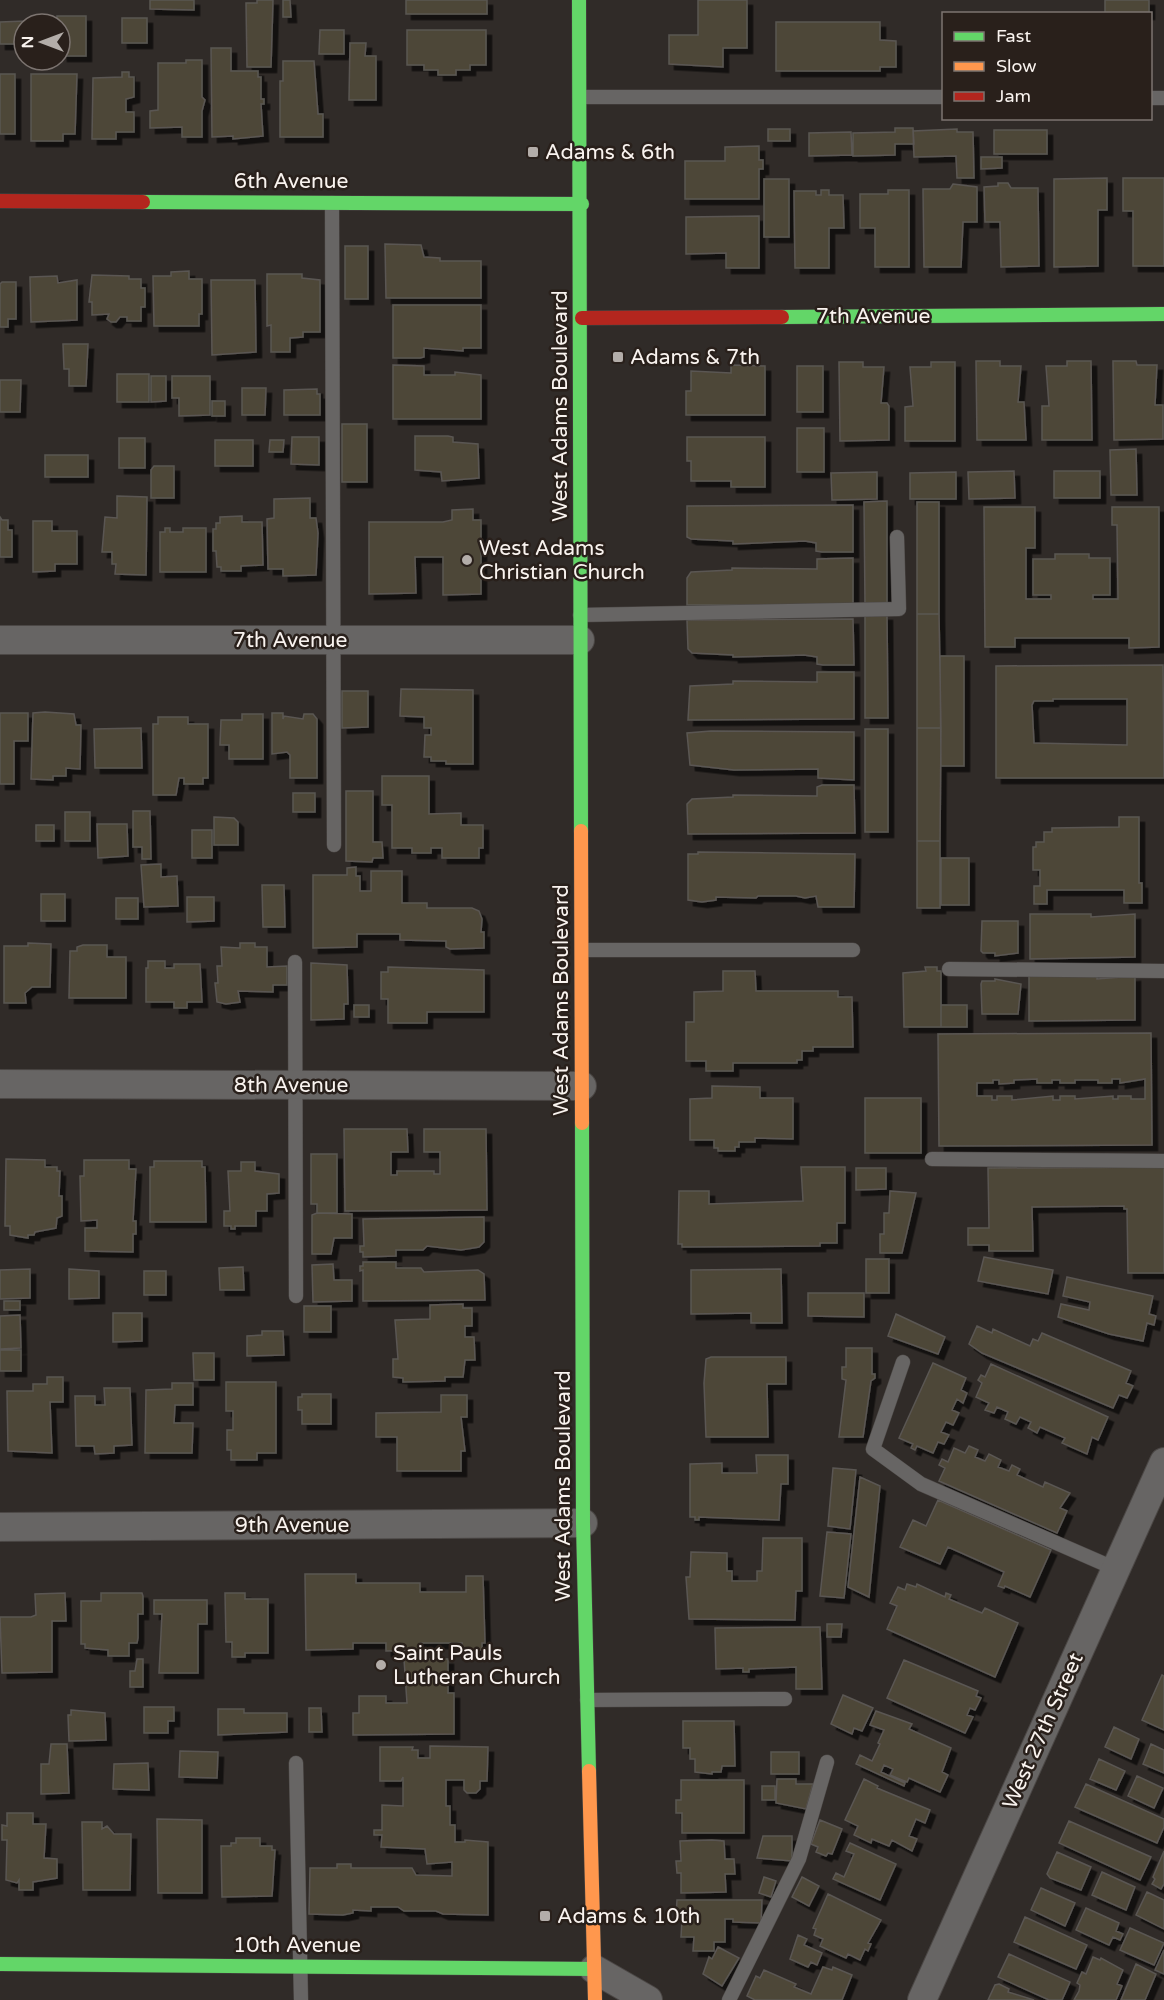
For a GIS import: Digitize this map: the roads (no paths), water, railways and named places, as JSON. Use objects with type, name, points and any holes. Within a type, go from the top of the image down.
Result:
[{"type":"main road","name":"West Adams Boulevard","points":[[579,0],[582,204],[580,627],[583,1523],[595,2000]]},
{"type":"main road","name":"6th Avenue","points":[[0,201],[582,204]]},
{"type":"main road","name":"7th Avenue","points":[[582,318],[1164,314]]},
{"type":"main road","name":"10th Avenue","points":[[0,1964],[594,1969]]},
{"type":"street","name":"7th Avenue","points":[[0,640],[334,640],[580,627]]},
{"type":"street","name":"8th Avenue","points":[[0,1084],[582,1086]]},
{"type":"street","name":"West 27th Street","points":[[922,2000],[1164,1462]]},
{"type":"street","name":"9th Avenue","points":[[0,1527],[583,1523]]},
{"type":"street","points":[[594,1969],[648,2000]]},
{"type":"lane","points":[[580,97],[942,98]]},
{"type":"lane","points":[[332,203],[334,845]]},
{"type":"lane","points":[[580,627],[899,609],[897,537]]},
{"type":"lane","points":[[582,950],[853,950]]},
{"type":"lane","points":[[295,962],[296,1296]]},
{"type":"lane","points":[[949,969],[1164,971]]},
{"type":"lane","points":[[932,1159],[1164,1161]]},
{"type":"lane","points":[[903,1362],[873,1449],[921,1484],[1116,1569]]},
{"type":"lane","points":[[587,1700],[785,1699]]},
{"type":"lane","points":[[729,2000],[799,1859],[827,1762]]},
{"type":"lane","points":[[296,1763],[301,2000]]},
{"type":"place","name":"Adams & 6th","points":[[533,152]]},
{"type":"place","name":"Adams & 7th","points":[[618,357]]},
{"type":"place","name":"West Adams Christian Church","points":[[467,560]]},
{"type":"place","name":"Saint Pauls Lutheran Church","points":[[381,1665]]},
{"type":"place","name":"Adams & 10th","points":[[545,1916]]}]
